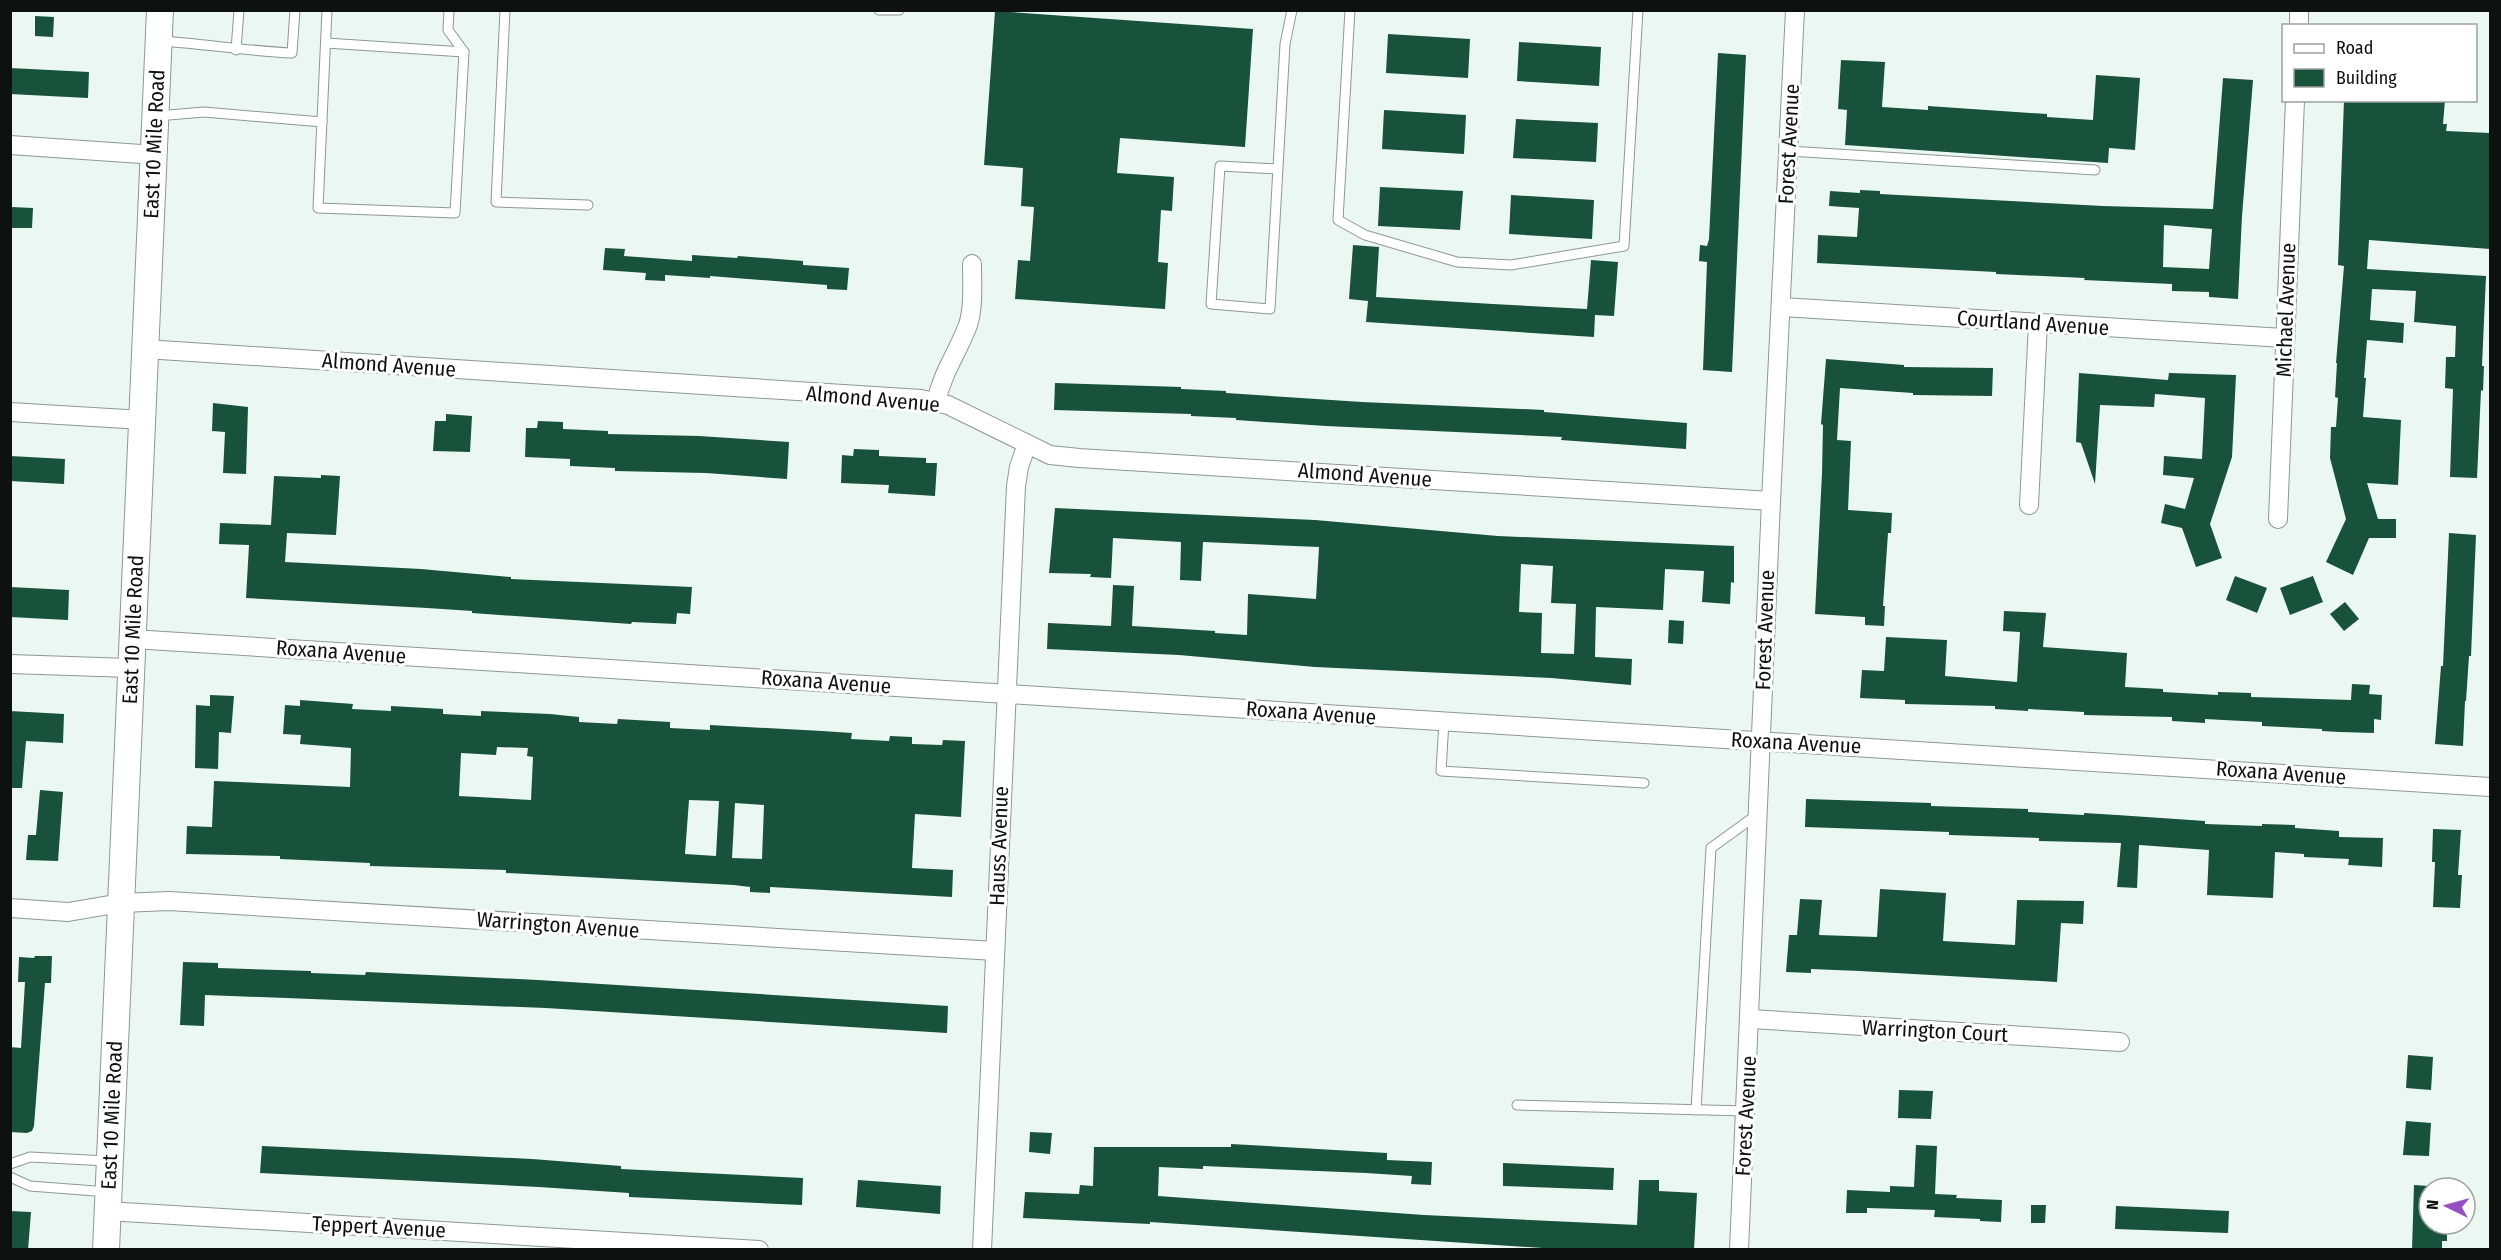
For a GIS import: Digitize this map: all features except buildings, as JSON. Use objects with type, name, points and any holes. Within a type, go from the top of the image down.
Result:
[{"type":"main road","name":"East 10 Mile Road","points":[[106,1250],[130,668],[156,154],[160,10]]},
{"type":"street","name":"Forest Avenue","points":[[1739,1250],[1751,1019],[1771,501],[1795,10]]},
{"type":"street","name":"Michael Avenue","points":[[2278,519],[2295,102]]},
{"type":"street","points":[[10,145],[156,154]]},
{"type":"street","points":[[936,402],[942,378],[968,324],[972,264]]},
{"type":"street","name":"Courtland Avenue","points":[[1782,307],[2284,338]]},
{"type":"street","points":[[2029,505],[2038,323]]},
{"type":"street","name":"Almond Avenue","points":[[145,349],[936,402],[948,405],[1050,454],[1079,458],[1771,501]]},
{"type":"street","points":[[10,412],[143,420]]},
{"type":"street","name":"Hauss Avenue","points":[[982,1250],[1017,476],[1028,444]]},
{"type":"street","name":"Roxana Avenue","points":[[132,639],[2490,787]]},
{"type":"street","points":[[10,664],[130,668]]},
{"type":"street","name":"Warrington Avenue","points":[[10,908],[68,912],[121,903],[169,901],[995,951]]},
{"type":"street","name":"Warrington Court","points":[[1751,1019],[2120,1041]]},
{"type":"street","name":"Teppert Avenue","points":[[108,1201],[759,1250]]},
{"type":"lane","points":[[236,50],[239,10]]},
{"type":"lane","points":[[159,41],[210,45],[236,50],[292,53],[295,10]]},
{"type":"lane","points":[[327,10],[318,208],[455,213],[464,52],[448,30],[449,10]]},
{"type":"lane","points":[[505,10],[496,202],[588,205]]},
{"type":"lane","points":[[879,10],[899,10]]},
{"type":"lane","points":[[1278,169],[1220,166],[1210,304],[1270,309],[1278,169],[1285,44],[1292,10]]},
{"type":"lane","points":[[1350,10],[1338,220],[1365,235],[1457,262],[1510,265],[1624,246],[1638,10]]},
{"type":"lane","points":[[326,44],[464,52]]},
{"type":"lane","points":[[157,116],[204,112],[322,122]]},
{"type":"lane","points":[[1789,151],[2095,170]]},
{"type":"lane","points":[[1444,721],[1441,771],[1644,783]]},
{"type":"lane","points":[[1696,1110],[1710,848],[1758,814]]},
{"type":"lane","points":[[1517,1105],[1746,1111]]},
{"type":"lane","points":[[10,1164],[30,1157],[109,1161]]},
{"type":"lane","points":[[10,1177],[30,1186],[108,1201]]}]
